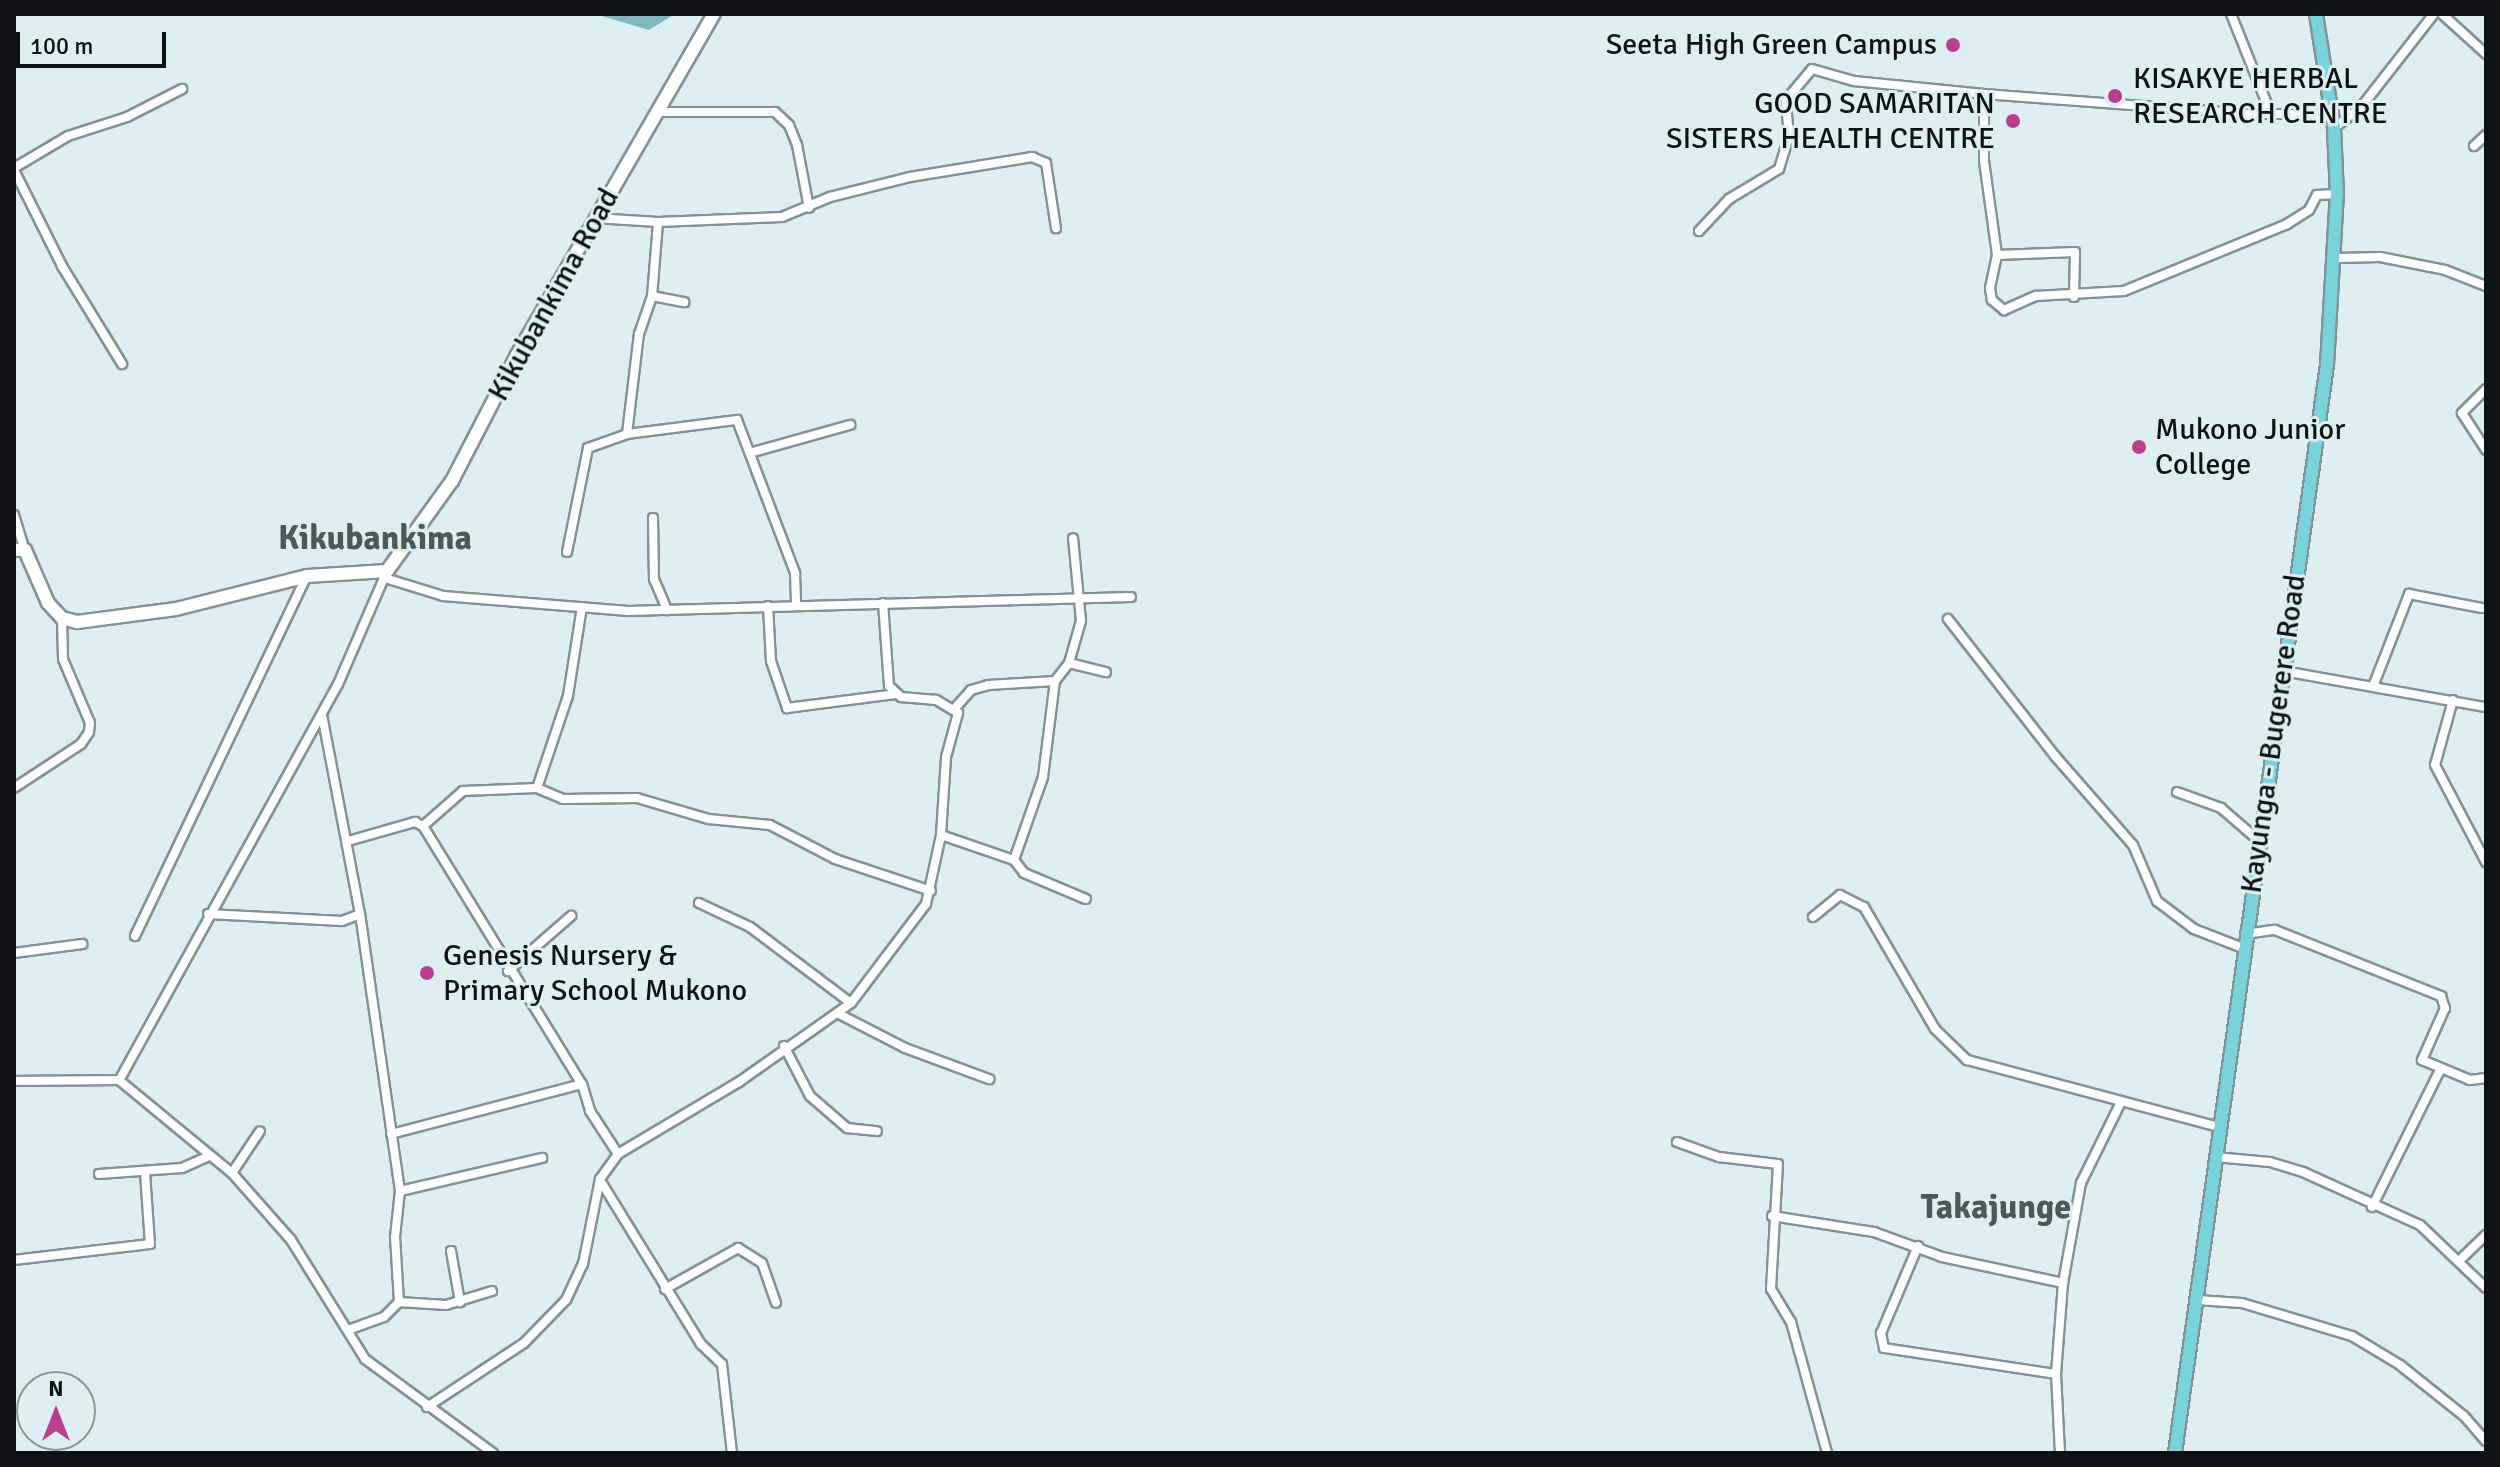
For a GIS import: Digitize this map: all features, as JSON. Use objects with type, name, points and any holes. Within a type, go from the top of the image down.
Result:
[{"type":"main road","name":"Kayunga - Bugerere Road","points":[[2175,1453],[2258,840],[2314,463],[2337,258],[2333,114],[2316,14]]},
{"type":"street","name":"Kikubankima Road","points":[[386,575],[452,481],[595,218],[714,14]]},
{"type":"street","points":[[2231,14],[2271,114]]},
{"type":"street","points":[[2334,128],[2362,106],[2434,14]]},
{"type":"street","points":[[2442,14],[2486,54]]},
{"type":"street","points":[[1699,231],[1729,199],[1779,169],[1789,137],[1786,100],[1812,69],[1854,81],[1984,94],[2271,114],[2333,114]]},
{"type":"street","points":[[122,364],[62,266],[14,169],[68,136],[127,117],[182,89]]},
{"type":"street","points":[[1984,94],[1984,161],[1997,255],[1990,288],[1992,300],[2004,310],[2036,296],[2074,297],[2124,291],[2287,224],[2309,210],[2317,195],[2337,194]]},
{"type":"street","points":[[657,112],[775,112],[789,125],[797,145],[809,208]]},
{"type":"street","points":[[2474,146],[2486,135]]},
{"type":"street","points":[[595,218],[658,222],[782,217],[830,197],[910,177],[1032,157],[1046,163],[1056,228]]},
{"type":"street","points":[[627,434],[639,334],[652,296],[658,222]]},
{"type":"street","points":[[1997,255],[2075,252],[2074,297]]},
{"type":"street","points":[[2337,258],[2380,257],[2445,270],[2486,286]]},
{"type":"street","points":[[652,296],[684,302]]},
{"type":"street","points":[[2486,389],[2462,413],[2486,450]]},
{"type":"street","points":[[567,552],[588,448],[627,434],[737,420],[753,452],[795,573],[796,606]]},
{"type":"street","points":[[753,452],[850,425]]},
{"type":"street","points":[[14,515],[19,550],[48,603],[62,618],[77,622],[132,617],[307,576],[386,575],[443,596],[667,610],[1078,596],[1131,597]]},
{"type":"street","points":[[653,518],[654,579],[667,610]]},
{"type":"street","points":[[1014,860],[1043,777],[1055,681],[1069,663],[1081,621],[1073,538]]},
{"type":"street","points":[[119,1080],[208,914],[322,714],[386,575]]},
{"type":"street","points":[[135,936],[307,576]]},
{"type":"street","points":[[2374,684],[2409,594],[2482,608]]},
{"type":"street","points":[[883,603],[889,623],[887,676],[897,694]]},
{"type":"street","points":[[768,606],[771,661],[787,708],[897,694],[955,708]]},
{"type":"street","points":[[537,788],[568,696],[582,607]]},
{"type":"street","points":[[14,788],[81,744],[89,732],[90,723],[63,659],[62,618]]},
{"type":"street","points":[[1948,619],[2133,845],[2157,901],[2194,929],[2243,948]]},
{"type":"street","points":[[1069,663],[1106,672]]},
{"type":"street","points":[[2283,671],[2374,684],[2486,707]]},
{"type":"street","points":[[427,1407],[524,1343],[566,1300],[583,1264],[600,1179],[618,1154],[739,1082],[784,1046],[851,1003],[917,921],[931,891],[941,835],[955,708],[971,690],[988,685],[1055,681]]},
{"type":"street","points":[[2453,700],[2435,765],[2486,862]]},
{"type":"street","points":[[322,714],[360,914],[400,1191],[395,1237],[399,1302]]},
{"type":"street","points":[[423,826],[463,791],[537,788],[563,799],[637,798],[709,819],[770,825],[835,859],[931,891]]},
{"type":"street","points":[[2177,792],[2221,808],[2258,840]]},
{"type":"street","points":[[348,841],[415,822],[423,826],[483,918],[508,971],[582,1084],[590,1111],[618,1154]]},
{"type":"street","points":[[941,835],[1014,860],[1024,873],[1086,899]]},
{"type":"street","points":[[1813,917],[1840,895],[1864,907],[1935,1029],[1967,1060],[2218,1127]]},
{"type":"street","points":[[699,903],[750,927],[851,1003]]},
{"type":"street","points":[[208,914],[342,921],[360,914]]},
{"type":"street","points":[[508,971],[571,916]]},
{"type":"street","points":[[2245,934],[2275,930],[2441,996],[2445,1008],[2422,1056],[2425,1065],[2470,1080],[2486,1078]]},
{"type":"street","points":[[14,953],[82,944]]},
{"type":"street","points":[[837,1013],[905,1048],[989,1079]]},
{"type":"street","points":[[784,1046],[810,1096],[847,1128],[877,1131]]},
{"type":"street","points":[[2372,1207],[2440,1070]]},
{"type":"street","points":[[14,1081],[119,1080],[232,1173],[291,1240],[365,1359],[493,1453]]},
{"type":"street","points":[[391,1134],[582,1084]]},
{"type":"street","points":[[2060,1453],[2056,1374],[2063,1283],[2081,1183],[2121,1102]]},
{"type":"street","points":[[232,1173],[260,1131]]},
{"type":"street","points":[[1677,1142],[1719,1157],[1778,1164],[1772,1216],[1771,1289],[1791,1322],[1827,1453]]},
{"type":"street","points":[[99,1174],[145,1172],[198,1164],[209,1156]]},
{"type":"street","points":[[2215,1157],[2284,1165],[2372,1207],[2420,1225],[2486,1288]]},
{"type":"street","points":[[400,1191],[542,1158]]},
{"type":"street","points":[[14,1260],[150,1244],[145,1172]]},
{"type":"street","points":[[600,1179],[701,1344],[722,1364],[732,1453]]},
{"type":"street","points":[[1772,1216],[1874,1232],[2063,1283]]},
{"type":"street","points":[[2460,1260],[2486,1235]]},
{"type":"street","points":[[1918,1246],[1881,1333],[1884,1348],[2056,1374]]},
{"type":"street","points":[[665,1289],[738,1248],[762,1263],[776,1303]]},
{"type":"street","points":[[451,1251],[460,1302]]},
{"type":"street","points":[[348,1330],[384,1317],[399,1302],[460,1302],[492,1291]]},
{"type":"street","points":[[2197,1300],[2252,1305],[2352,1336],[2411,1373],[2486,1441]]},
{"type":"shaded area","points":[[595,14],[675,14],[649,30]]},
{"type":"place","name":"Seeta High Green Campus","points":[[1953,45]]},
{"type":"place","name":"KISAKYE HERBAL RESEARCH CENTRE","points":[[2115,96]]},
{"type":"place","name":"GOOD SAMARITAN SISTERS HEALTH CENTRE","points":[[2013,121]]},
{"type":"place","name":"Mukono Junior College","points":[[2139,447]]},
{"type":"place","name":"Genesis Nursery & Primary School Mukono","points":[[427,973]]},
{"type":"district","name":"Kikubankima","points":[[375,539]]},
{"type":"district","name":"Takajunge","points":[[1996,1208]]}]
